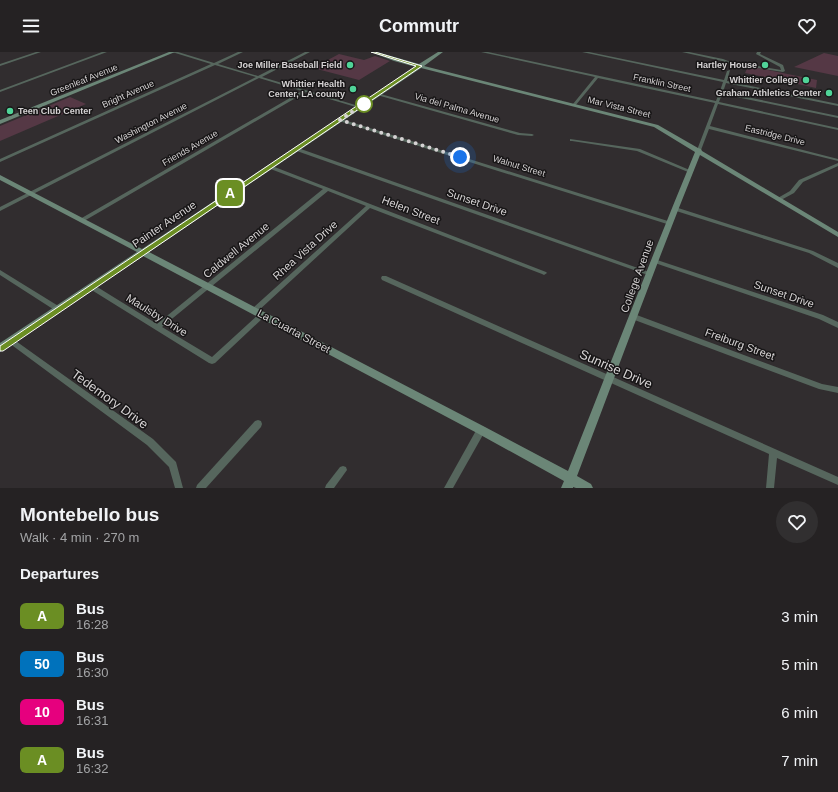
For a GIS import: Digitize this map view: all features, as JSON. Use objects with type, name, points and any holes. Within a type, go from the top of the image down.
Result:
[{"type":"street","points":[[0,65],[39,52]]},
{"type":"street","points":[[0,91],[105,52]]},
{"type":"street","points":[[174,52],[360,106]]},
{"type":"street","name":"Greenleaf Avenue","points":[[0,122],[174,52]]},
{"type":"street","name":"Bright Avenue","points":[[0,162],[241,52]]},
{"type":"street","name":"Washington Avenue","points":[[0,208],[308,52]]},
{"type":"street","name":"Mar Vista Street","points":[[373,52],[420,66],[648,123],[699,150],[838,235]]},
{"type":"street","name":"Painter Avenue","points":[[0,348],[441,52]]},
{"type":"street","name":"Franklin Street","points":[[483,52],[838,129]]},
{"type":"street","points":[[584,52],[838,104]]},
{"type":"street","points":[[684,52],[727,62],[783,71],[784,69],[782,66],[758,54],[759,52]]},
{"type":"street","name":"College Avenue","points":[[569,484],[610,380],[674,209],[699,150],[729,71]]},
{"type":"street","points":[[574,105],[597,77]]},
{"type":"street","name":"Friends Avenue","points":[[82,220],[305,91]]},
{"type":"street","points":[[720,92],[838,117]]},
{"type":"street","name":"Via del Palma Avenue","points":[[378,94],[520,134],[532,135]]},
{"type":"street","name":"Walnut Street","points":[[340,120],[669,223]]},
{"type":"street","name":"Eastridge Drive","points":[[707,127],[838,160]]},
{"type":"street","points":[[572,140],[638,150],[690,171]]},
{"type":"street","name":"Sunset Drive","points":[[296,149],[650,274]]},
{"type":"street","points":[[779,199],[792,192],[801,182],[838,164]]},
{"type":"street","name":"Helen Street","points":[[270,167],[544,272]]},
{"type":"street","name":"La Cuarta Street","points":[[0,176],[481,430],[569,484],[587,488]]},
{"type":"street","name":"Caldwell Avenue","points":[[158,327],[327,189]]},
{"type":"street","name":"Rhea Vista Drive","points":[[212,361],[259,312],[370,205]]},
{"type":"street","points":[[674,209],[811,252],[838,266]]},
{"type":"street","name":"Sunset Drive","points":[[654,261],[821,317],[838,325]]},
{"type":"street","points":[[0,272],[58,309]]},
{"type":"street","name":"Sunrise Drive","points":[[384,278],[838,481]]},
{"type":"street","name":"Maulsby Drive","points":[[92,286],[212,361]]},
{"type":"street","name":"Freiburg Street","points":[[634,317],[822,387],[838,390]]},
{"type":"street","name":"Tedemory Drive","points":[[11,341],[150,442],[173,465],[178,488]]},
{"type":"street","points":[[200,488],[258,424]]},
{"type":"street","points":[[448,488],[481,430]]},
{"type":"street","points":[[770,488],[773,452]]},
{"type":"street","points":[[329,488],[343,470]]},
{"type":"shaded area","points":[[824,53],[838,56],[838,76],[794,67]]},
{"type":"shaded area","points":[[339,54],[364,60],[375,56],[390,61],[359,80],[313,68]]},
{"type":"shaded area","points":[[748,66],[817,80],[816,88],[745,73]]},
{"type":"shaded area","points":[[70,97],[86,104],[0,141],[0,126]]},
{"type":"bus line","name":"A","points":[[0,348],[420,66],[373,52]]},
{"type":"place","name":"Joe Miller Baseball Field","points":[[350,65]]},
{"type":"place","name":"Hartley House","points":[[765,65]]},
{"type":"place","name":"Whittier College","points":[[806,80]]},
{"type":"place","name":"Whittier Health Center, LA county","points":[[353,89]]},
{"type":"place","name":"Graham Athletics Center","points":[[829,93]]},
{"type":"place","name":"Teen Club Center","points":[[10,111]]},
{"type":"route","points":[[364,104],[340,120],[460,157]]}]
